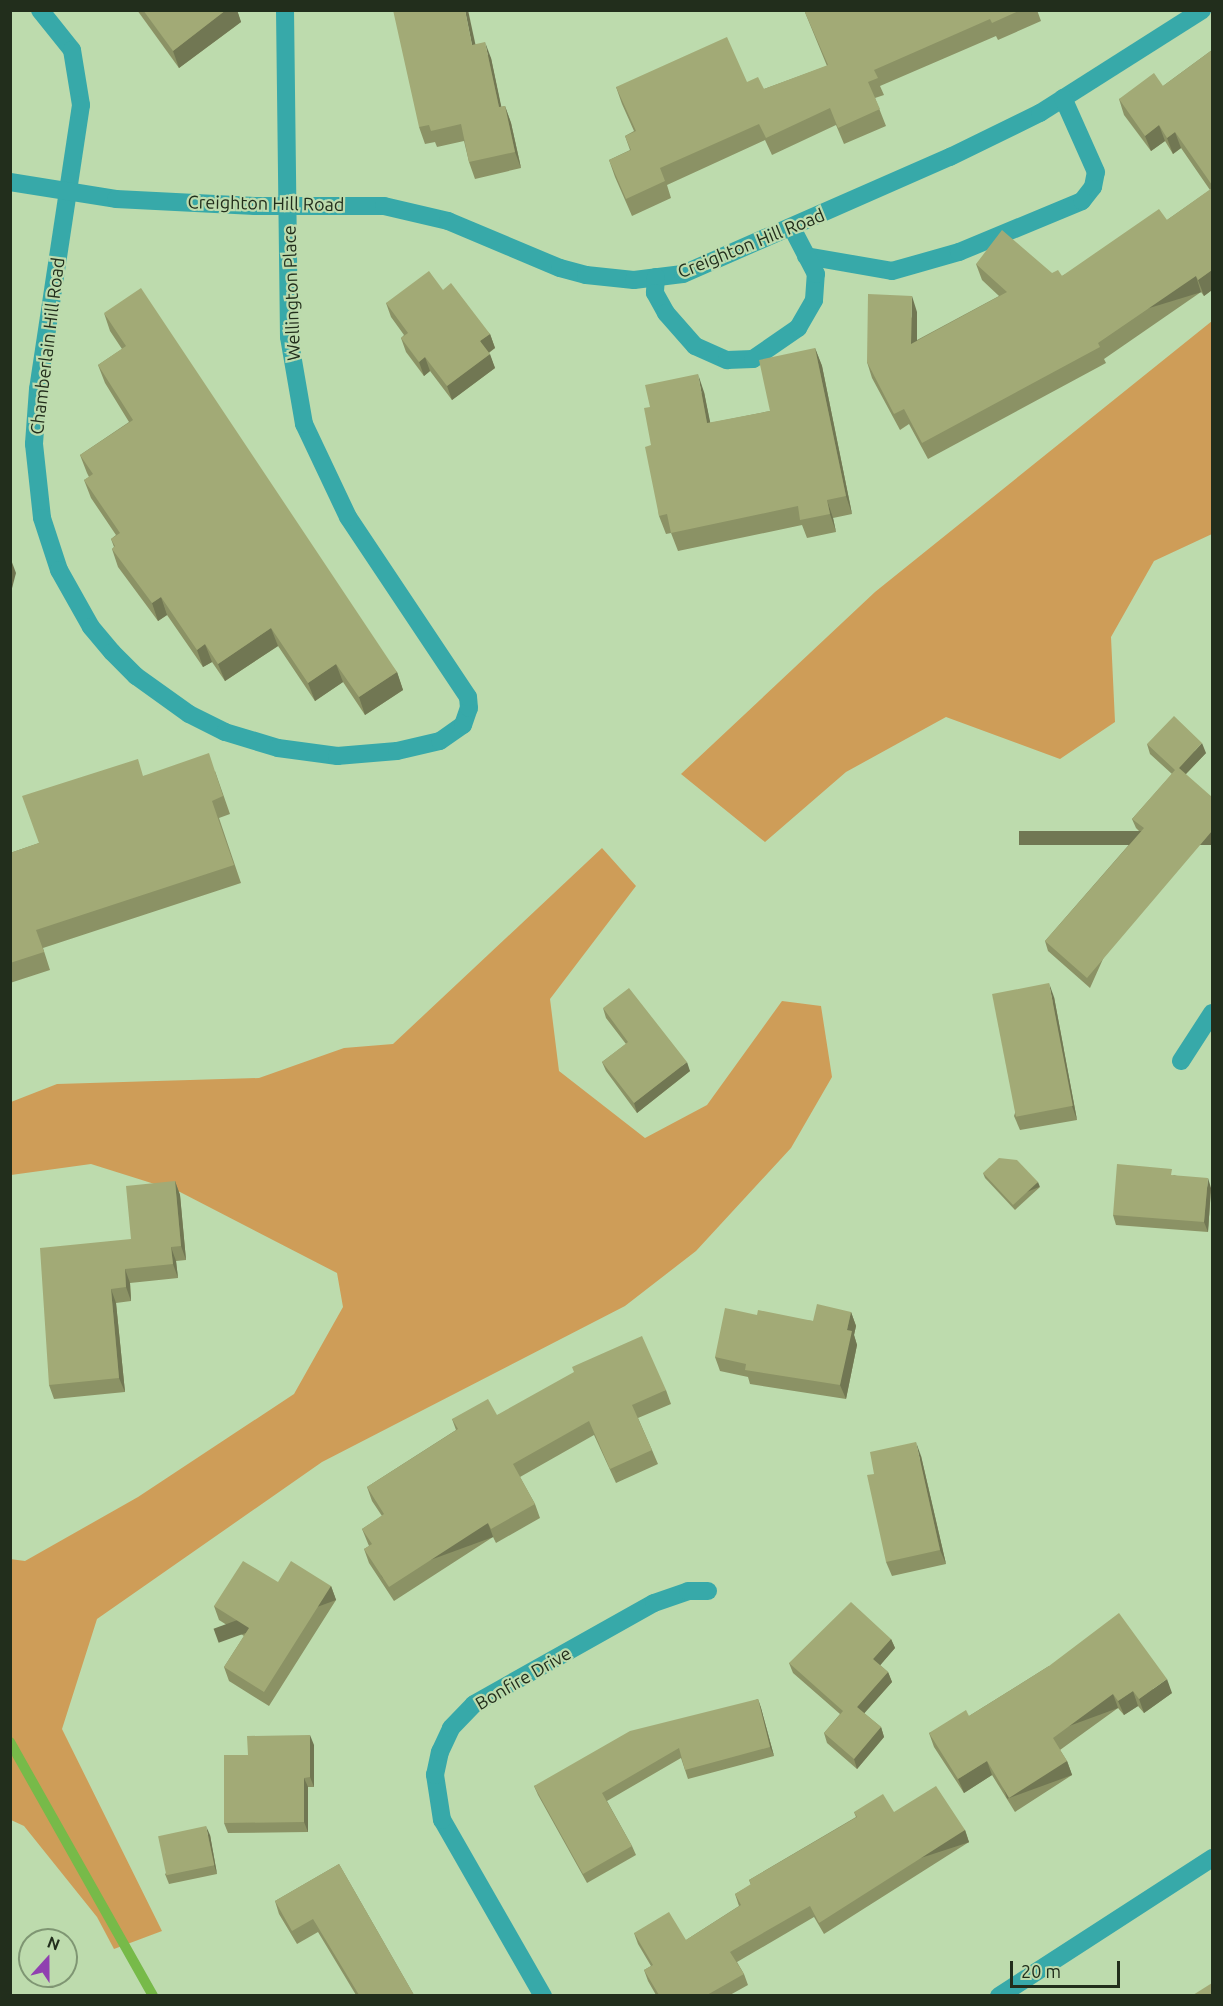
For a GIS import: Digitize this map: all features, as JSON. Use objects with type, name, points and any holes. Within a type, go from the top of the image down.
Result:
[{"type":"street","points":[[40,10],[63,36],[77,66],[81,105],[68,192]]},
{"type":"street","name":"Wellington Place","points":[[285,10],[290,337],[304,424],[333,492],[453,671],[468,697],[469,708]]},
{"type":"street","name":"Creighton Hill Road","points":[[10,182],[116,199],[289,205],[345,204],[416,212],[448,221],[560,268],[634,280],[683,274],[950,158],[1063,98],[1202,10]]},
{"type":"street","points":[[807,256],[892,272],[959,252],[1082,201],[1094,187],[1096,172],[1063,98]]},
{"type":"street","name":"Chamberlain Hill Road","points":[[68,192],[38,389],[34,444],[42,518],[59,570],[91,627],[136,676],[161,696],[225,732],[278,748],[337,756],[397,752],[440,741],[463,726],[469,708]]},
{"type":"street","points":[[656,277],[656,293],[666,314],[695,346],[727,360],[753,359],[790,334],[808,315],[816,274],[792,228]]},
{"type":"street","points":[[1181,1061],[1212,1013]]},
{"type":"street","name":"Bonfire Drive","points":[[543,1995],[442,1820],[435,1775],[440,1752],[451,1728],[474,1704],[654,1603],[688,1591],[708,1591]]},
{"type":"street","points":[[999,1995],[1212,1858]]},
{"type":"shaded area","points":[[1212,321],[1212,534],[1154,561],[1111,637],[1115,722],[1060,759],[946,717],[846,772],[765,842],[681,774],[875,592]]},
{"type":"shaded area","points":[[602,848],[636,886],[550,999],[559,1071],[645,1138],[707,1105],[782,1001],[821,1006],[832,1077],[791,1148],[696,1251],[625,1306],[322,1462],[97,1619],[62,1729],[162,1931],[114,1949],[97,1917],[24,1826],[11,1820],[10,1559],[25,1561],[138,1497],[294,1394],[343,1307],[337,1273],[180,1192],[91,1164],[11,1175],[11,1102],[57,1084],[259,1078],[344,1048],[393,1044]]},
{"type":"building","points":[[143,10],[226,10],[173,51]]},
{"type":"building","points":[[393,10],[465,10],[472,45],[485,42],[499,107],[505,106],[515,152],[469,162],[461,124],[431,131],[429,125],[419,127]]},
{"type":"building","points":[[804,10],[1021,10],[992,23],[990,19],[874,70],[878,78],[868,82],[880,109],[838,128],[830,108],[766,138],[759,124],[660,168],[665,181],[626,199],[609,160],[631,150],[625,136],[636,131],[616,87],[727,37],[747,82],[758,77],[764,89],[828,65]]},
{"type":"building","points":[[1212,50],[1212,185],[1175,132],[1167,138],[1159,125],[1145,136],[1119,99],[1154,73],[1163,86]]},
{"type":"building","points":[[1212,188],[1212,270],[1198,280],[1196,276],[1098,343],[1100,347],[922,443],[904,409],[894,414],[867,362],[868,294],[912,296],[911,344],[1007,292],[976,264],[1002,230],[1052,273],[1058,270],[1062,276],[1159,209],[1167,220]]},
{"type":"building","points":[[429,271],[443,290],[451,283],[490,334],[480,341],[490,354],[447,386],[425,357],[419,362],[401,338],[408,333],[386,303]]},
{"type":"building","points":[[141,288],[397,672],[359,697],[336,664],[308,683],[271,628],[218,664],[205,644],[197,650],[161,597],[152,603],[112,549],[115,546],[111,539],[120,533],[84,480],[93,474],[80,455],[133,420],[98,365],[126,346],[104,313]]},
{"type":"building","points":[[815,348],[846,496],[827,500],[830,514],[800,520],[798,506],[671,533],[667,514],[659,516],[645,447],[651,445],[644,408],[650,407],[645,385],[698,374],[707,423],[770,411],[759,360]]},
{"type":"building","points":[[1174,716],[1202,743],[1179,768],[1212,797],[1212,831],[1087,978],[1045,941],[1144,828],[1132,819],[1175,770],[1147,744]]},
{"type":"building","points":[[209,753],[223,796],[212,801],[234,865],[36,930],[44,952],[10,963],[10,853],[39,843],[22,796],[138,759],[143,776]]},
{"type":"building","points":[[1049,983],[1073,1106],[1016,1117],[992,994]]},
{"type":"building","points":[[629,988],[687,1062],[634,1103],[602,1062],[628,1042],[603,1008]]},
{"type":"building","points":[[999,1158],[1017,1160],[1038,1182],[1013,1205],[983,1173]]},
{"type":"building","points":[[1117,1164],[1172,1169],[1171,1175],[1208,1178],[1204,1222],[1113,1215]]},
{"type":"building","points":[[175,1181],[181,1246],[171,1247],[173,1264],[125,1269],[126,1287],[111,1289],[119,1378],[49,1385],[40,1248],[131,1239],[126,1186]]},
{"type":"building","points":[[817,1304],[851,1312],[847,1330],[852,1331],[840,1385],[745,1370],[746,1364],[715,1357],[725,1308],[757,1315],[758,1310],[813,1321]]},
{"type":"building","points":[[642,1336],[666,1390],[632,1405],[652,1450],[610,1469],[589,1421],[513,1464],[535,1504],[491,1529],[488,1523],[389,1587],[364,1549],[372,1544],[362,1529],[384,1514],[367,1487],[458,1429],[452,1419],[488,1399],[497,1415],[574,1372],[572,1367]]},
{"type":"building","points":[[916,1442],[940,1550],[886,1562],[867,1475],[874,1474],[870,1452]]},
{"type":"building","points":[[243,1561],[278,1582],[291,1561],[331,1586],[264,1692],[224,1667],[249,1628],[214,1606]]},
{"type":"building","points":[[851,1602],[891,1639],[873,1659],[888,1672],[857,1707],[881,1727],[854,1759],[824,1733],[843,1711],[789,1663]]},
{"type":"building","points":[[1119,1613],[1167,1679],[1139,1699],[1133,1691],[1118,1701],[1113,1694],[1053,1738],[1067,1761],[1009,1798],[987,1761],[958,1779],[929,1733],[966,1710],[969,1716],[1049,1666]]},
{"type":"building","points":[[758,1699],[770,1747],[685,1770],[679,1748],[602,1793],[632,1846],[583,1874],[534,1786],[630,1731]]},
{"type":"building","points":[[310,1735],[310,1777],[304,1778],[304,1822],[224,1823],[224,1755],[248,1755],[247,1736]]},
{"type":"building","points":[[936,1786],[965,1830],[819,1923],[810,1906],[730,1952],[744,1974],[707,1995],[659,1995],[644,1970],[653,1965],[634,1933],[669,1912],[686,1940],[741,1905],[735,1894],[751,1884],[749,1880],[857,1817],[854,1812],[883,1794],[894,1812]]},
{"type":"building","points":[[206,1826],[214,1865],[166,1875],[158,1836]]},
{"type":"building","points":[[339,1864],[414,1995],[359,1995],[313,1919],[292,1931],[275,1901]]},
{"type":"building","points":[[1212,1983],[1212,1995],[1193,1995]]},
{"type":"waterway","points":[[10,1742],[153,1996]]}]
